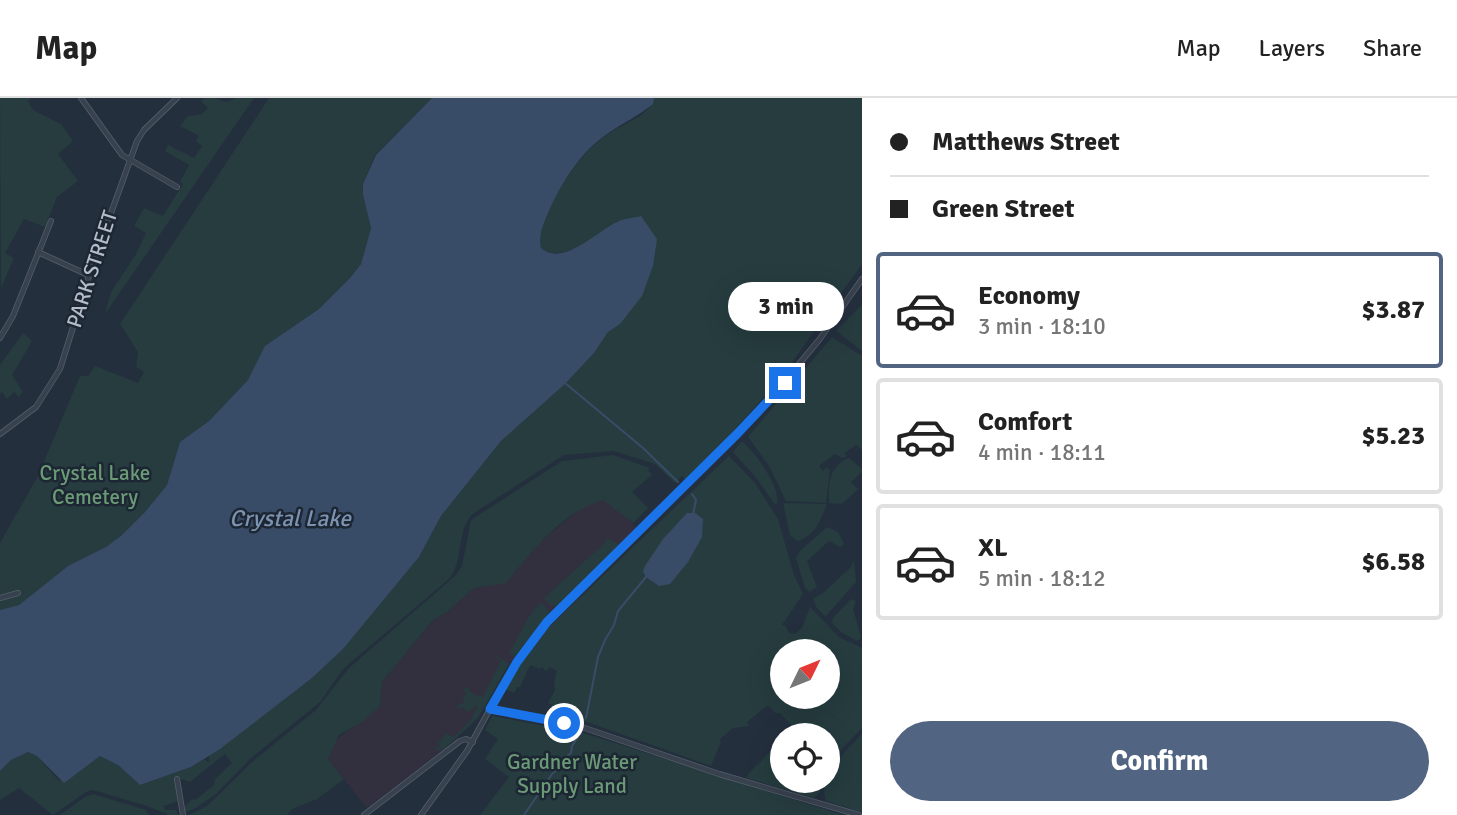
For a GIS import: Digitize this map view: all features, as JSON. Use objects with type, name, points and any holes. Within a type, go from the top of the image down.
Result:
[{"type":"street","points":[[81,98],[114,146],[129,160],[177,187]]},
{"type":"street","name":"PARK STREET","points":[[0,434],[36,407],[55,377],[129,160],[143,132],[177,98]]},
{"type":"street","points":[[0,338],[13,316],[51,220]]},
{"type":"street","points":[[38,252],[88,275]]},
{"type":"street","points":[[421,815],[473,742],[517,662],[539,631],[764,406],[814,346],[862,279]]},
{"type":"street","points":[[0,598],[18,593]]},
{"type":"street","points":[[490,709],[583,727],[719,774],[859,815]]},
{"type":"street","points":[[364,815],[460,741],[466,739],[473,742]]},
{"type":"street","points":[[177,779],[183,815]]},
{"type":"shaded area","points":[[603,500],[637,528],[544,621],[509,664],[474,722],[443,750],[367,808],[328,759],[335,741],[380,706],[382,682],[432,621],[447,612],[474,588],[506,582],[537,545],[571,516],[589,504]]},
{"type":"green space","points":[[0,98],[31,98],[28,101],[33,110],[61,124],[73,141],[58,154],[78,181],[57,197],[45,227],[24,219],[5,253],[14,258],[1,288]]},
{"type":"green space","points":[[205,98],[227,102],[236,98],[254,98],[105,314],[111,292],[136,254],[146,233],[134,226],[144,208],[163,216],[183,184],[180,182],[189,165],[165,151],[168,145],[194,158],[202,146],[196,141],[199,136],[180,126],[188,116],[202,114],[208,108],[201,101]]},
{"type":"green space","name":"Crystal Lake Cemetery","points":[[269,98],[432,98],[375,155],[363,184],[371,228],[361,264],[350,278],[319,309],[266,346],[248,380],[209,421],[180,442],[167,485],[122,535],[106,547],[68,566],[19,605],[0,610],[0,543],[38,476],[80,376],[88,376],[95,366],[138,383],[144,372],[136,367],[138,352],[120,324]]},
{"type":"green space","points":[[654,98],[862,98],[862,264],[781,378],[719,447],[685,480],[682,476],[675,483],[655,464],[614,451],[564,455],[474,513],[468,519],[462,535],[457,562],[450,578],[343,669],[320,702],[250,759],[216,794],[194,809],[185,812],[185,806],[214,785],[215,779],[232,763],[225,754],[190,782],[174,777],[179,801],[163,806],[165,810],[176,810],[178,815],[169,815],[93,790],[53,815],[19,788],[0,800],[0,771],[11,760],[28,752],[37,756],[59,781],[100,756],[118,765],[140,785],[191,767],[204,759],[209,762],[209,755],[312,678],[343,649],[419,557],[441,516],[501,441],[565,384],[594,353],[608,332],[620,324],[653,232],[646,226],[618,221],[580,246],[559,253],[541,248],[541,234],[552,201],[572,169],[608,134],[647,110]]},
{"type":"green space","points":[[862,305],[862,351],[836,331]]},
{"type":"green space","points":[[23,333],[32,341],[12,375],[23,392],[19,397],[14,392],[7,399],[2,392],[0,394],[0,365]]},
{"type":"green space","points":[[832,337],[862,356],[862,450],[856,445],[844,453],[847,456],[842,458],[835,454],[819,466],[823,471],[827,467],[830,470],[826,503],[786,501],[769,466],[748,437]]},
{"type":"green space","points":[[742,441],[754,453],[771,479],[777,504],[733,452]]},
{"type":"green space","points":[[613,455],[650,468],[648,470],[652,475],[632,492],[648,508],[633,523],[603,500],[588,506],[549,534],[506,583],[474,588],[447,612],[432,621],[382,682],[380,706],[362,722],[339,735],[328,759],[344,779],[317,799],[292,809],[287,815],[189,815],[207,806],[253,761],[316,710],[349,668],[455,576],[462,566],[471,520],[562,461]]},
{"type":"green space","points":[[729,456],[755,483],[778,519],[794,575],[803,594],[782,625],[786,626],[789,633],[795,634],[802,628],[810,607],[839,637],[862,648],[862,728],[840,751],[840,723],[789,723],[772,709],[840,709],[840,639],[770,639],[770,707],[768,705],[747,722],[749,726],[733,728],[719,740],[721,742],[711,766],[576,718],[551,713],[553,705],[548,703],[555,690],[557,671],[550,667],[546,671],[542,667],[540,669],[530,665],[520,687],[517,687],[514,693],[505,689],[550,626]]},
{"type":"green space","points":[[849,458],[862,469],[851,482],[858,489],[842,504],[829,503],[831,476],[842,461]]},
{"type":"green space","points":[[783,503],[826,504],[826,507],[812,532],[797,541],[790,535]]},
{"type":"green space","points":[[827,527],[838,532],[844,544],[840,547],[829,541],[807,561],[817,587],[810,592],[805,588],[796,558],[800,551]]},
{"type":"green space","points":[[606,538],[618,546],[559,604],[552,606],[544,598],[606,542]]},
{"type":"green space","points":[[854,560],[856,582],[826,616],[817,608],[814,598],[851,567]]},
{"type":"green space","points":[[851,599],[856,601],[853,609],[861,637],[857,641],[832,623],[833,618]]},
{"type":"green space","points":[[539,604],[543,604],[550,613],[514,657],[509,654],[528,618]]},
{"type":"green space","points":[[490,651],[509,664],[478,718],[439,751],[434,746],[441,748],[438,743],[447,733],[455,736],[472,718],[478,704],[468,712],[455,706],[465,702],[463,698],[467,693],[463,690],[469,686],[469,691],[483,697],[501,661]]},
{"type":"green space","name":"Gardner Water Supply Land","points":[[492,716],[583,733],[843,815],[480,815],[509,777],[485,759],[498,739],[485,730]]},
{"type":"green space","points":[[862,734],[862,812],[826,801],[824,793],[840,793],[842,756]]},
{"type":"green space","points":[[770,752],[770,785],[747,778]]},
{"type":"green space","points":[[797,793],[819,793],[814,798]]},
{"type":"green space","points":[[93,794],[146,810],[149,815],[60,815]]},
{"type":"water","name":"Crystal Lake","points":[[432,98],[654,98],[653,104],[607,134],[581,158],[556,196],[540,237],[541,248],[550,253],[560,253],[581,245],[619,221],[641,216],[657,239],[653,266],[642,296],[565,384],[501,441],[441,516],[419,557],[343,649],[312,678],[220,749],[191,767],[140,785],[118,765],[100,756],[64,783],[37,756],[28,752],[11,760],[0,771],[0,610],[19,605],[68,566],[106,547],[122,535],[167,485],[180,442],[209,421],[248,380],[265,346],[319,309],[350,278],[361,264],[371,228],[363,184],[376,155]]},
{"type":"water","points":[[687,513],[695,513],[703,519],[702,537],[688,562],[670,584],[659,586],[646,577],[643,571],[663,539]]},
{"type":"waterway","points":[[565,383],[643,448],[678,482]]},
{"type":"waterway","points":[[692,494],[696,500],[693,514]]},
{"type":"waterway","points":[[586,718],[598,657],[605,640],[618,611],[646,577]]},
{"type":"waterway","points":[[524,815],[552,774],[563,764],[564,758],[571,753],[572,746],[581,732]]},
{"type":"route","points":[[564,723],[490,709],[517,662],[547,622],[688,484],[785,383]]}]
